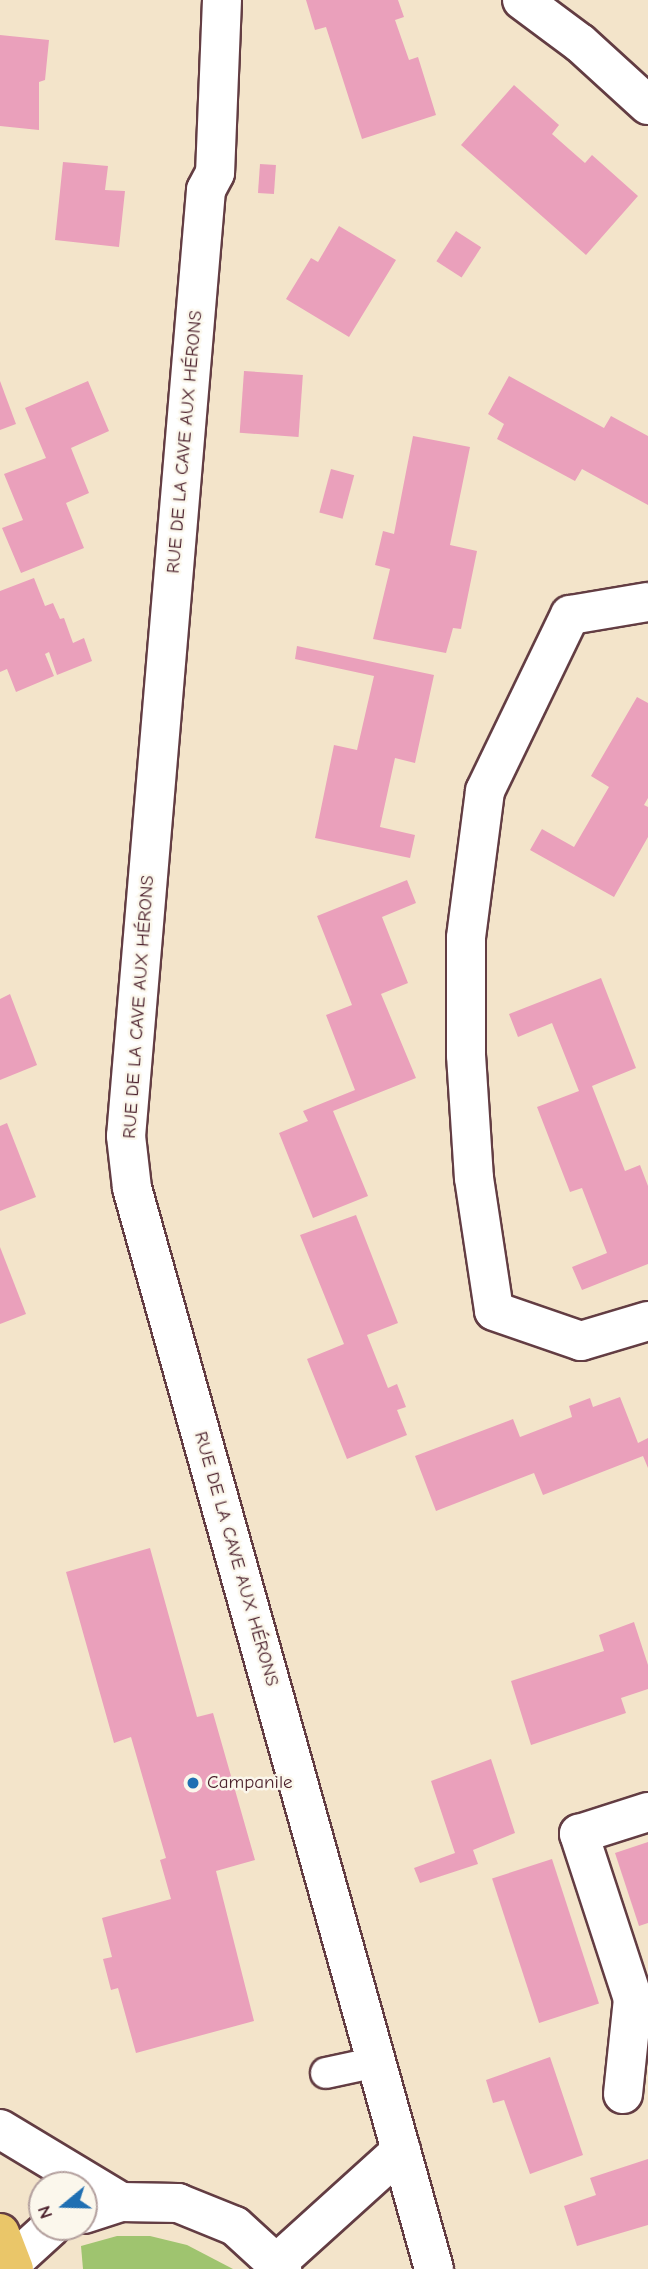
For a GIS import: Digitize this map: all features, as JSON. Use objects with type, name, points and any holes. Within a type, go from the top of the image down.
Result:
[{"type":"street","name":"RUE DE LA CAVE AUX HÉRONS","points":[[222,0],[215,173],[206,190],[126,1136],[132,1188],[434,2269]]},
{"type":"street","points":[[522,0],[580,43],[648,105]]},
{"type":"street","points":[[648,602],[570,615],[485,791],[466,938],[466,1055],[474,1178],[494,1311],[581,1341],[648,1321]]},
{"type":"street","points":[[623,2094],[633,1999],[579,1834],[648,1812]]},
{"type":"street","points":[[0,2129],[121,2202]]},
{"type":"street","points":[[98,2209],[121,2202],[178,2203],[234,2226],[280,2266],[401,2151]]},
{"type":"street","points":[[8,2258],[32,2241]]},
{"type":"lane","points":[[326,2073],[377,2062]]},
{"type":"green space","points":[[117,2236],[150,2236],[187,2245],[233,2269],[83,2269],[81,2246]]},
{"type":"building","points":[[306,0],[398,0],[404,17],[395,20],[409,60],[418,57],[436,115],[362,139],[326,27],[315,30]]},
{"type":"building","points":[[0,35],[49,40],[45,80],[39,82],[39,130],[0,126]]},
{"type":"building","points":[[514,85],[559,125],[552,134],[585,163],[592,155],[638,196],[586,255],[461,145]]},
{"type":"building","points":[[63,162],[108,166],[105,190],[125,191],[119,247],[55,240]]},
{"type":"building","points":[[260,164],[276,165],[274,194],[258,193]]},
{"type":"building","points":[[339,226],[396,260],[349,337],[286,299],[311,258],[318,262]]},
{"type":"building","points":[[456,231],[481,247],[462,278],[436,261]]},
{"type":"building","points":[[244,371],[303,375],[299,437],[240,433]]},
{"type":"building","points":[[509,376],[604,428],[611,416],[648,436],[648,505],[582,469],[575,481],[497,439],[504,424],[488,414]]},
{"type":"building","points":[[0,381],[16,424],[0,430]]},
{"type":"building","points":[[88,381],[109,431],[71,448],[89,493],[66,503],[84,548],[21,573],[2,528],[23,520],[4,474],[46,458],[25,408]]},
{"type":"building","points":[[413,436],[470,447],[450,545],[477,551],[461,629],[453,628],[446,653],[373,639],[390,569],[375,565],[383,531],[394,534]]},
{"type":"building","points":[[331,469],[354,475],[343,519],[319,512]]},
{"type":"building","points":[[34,578],[45,606],[53,603],[60,619],[64,618],[73,643],[84,638],[92,661],[57,675],[49,652],[45,654],[54,676],[16,692],[7,669],[0,672],[0,591]]},
{"type":"building","points":[[297,646],[434,675],[415,763],[395,758],[380,827],[415,835],[410,858],[315,838],[334,745],[357,750],[374,676],[295,659]]},
{"type":"building","points":[[637,697],[648,703],[648,798],[644,805],[648,807],[648,837],[614,897],[530,850],[542,829],[574,847],[609,787],[591,776]]},
{"type":"building","points":[[407,880],[416,903],[382,917],[408,983],[381,994],[416,1078],[333,1111],[368,1196],[313,1218],[279,1133],[308,1121],[303,1111],[355,1090],[326,1015],[352,1005],[317,916]]},
{"type":"building","points":[[601,978],[636,1068],[592,1086],[625,1171],[640,1165],[648,1186],[648,1264],[582,1290],[572,1267],[607,1253],[582,1188],[570,1192],[537,1107],[579,1091],[552,1023],[518,1037],[509,1014]]},
{"type":"building","points":[[10,994],[37,1065],[0,1080],[0,999]]},
{"type":"building","points":[[7,1123],[36,1197],[0,1211],[0,1126]]},
{"type":"building","points":[[356,1215],[398,1323],[367,1335],[388,1388],[397,1384],[406,1407],[397,1410],[407,1435],[347,1459],[307,1359],[344,1344],[300,1235]]},
{"type":"building","points":[[0,1247],[26,1314],[0,1324]]},
{"type":"building","points":[[620,1397],[638,1443],[648,1438],[648,1468],[643,1456],[543,1495],[534,1473],[436,1511],[415,1456],[513,1419],[520,1437],[572,1417],[569,1406],[590,1398],[593,1407]]},
{"type":"building","points":[[150,1548],[197,1717],[213,1713],[255,1860],[216,1871],[254,2021],[136,2053],[118,1988],[111,1990],[103,1959],[112,1957],[102,1918],[171,1899],[160,1860],[166,1858],[131,1737],[114,1743],[66,1572]]},
{"type":"building","points":[[634,1622],[648,1665],[648,1689],[621,1698],[626,1713],[531,1745],[511,1681],[604,1651],[599,1635]]},
{"type":"building","points":[[491,1759],[515,1833],[473,1850],[478,1864],[420,1883],[414,1868],[455,1853],[431,1781]]},
{"type":"building","points":[[648,1842],[648,1923],[639,1926],[615,1853]]},
{"type":"building","points":[[552,1859],[599,2004],[539,2023],[492,1878]]},
{"type":"building","points":[[550,2057],[583,2155],[530,2174],[504,2100],[493,2103],[486,2080]]},
{"type":"building","points":[[648,2159],[648,2225],[577,2246],[564,2206],[596,2195],[590,2178]]},
{"type":"place","name":"Campanile","points":[[193,1783]]}]
